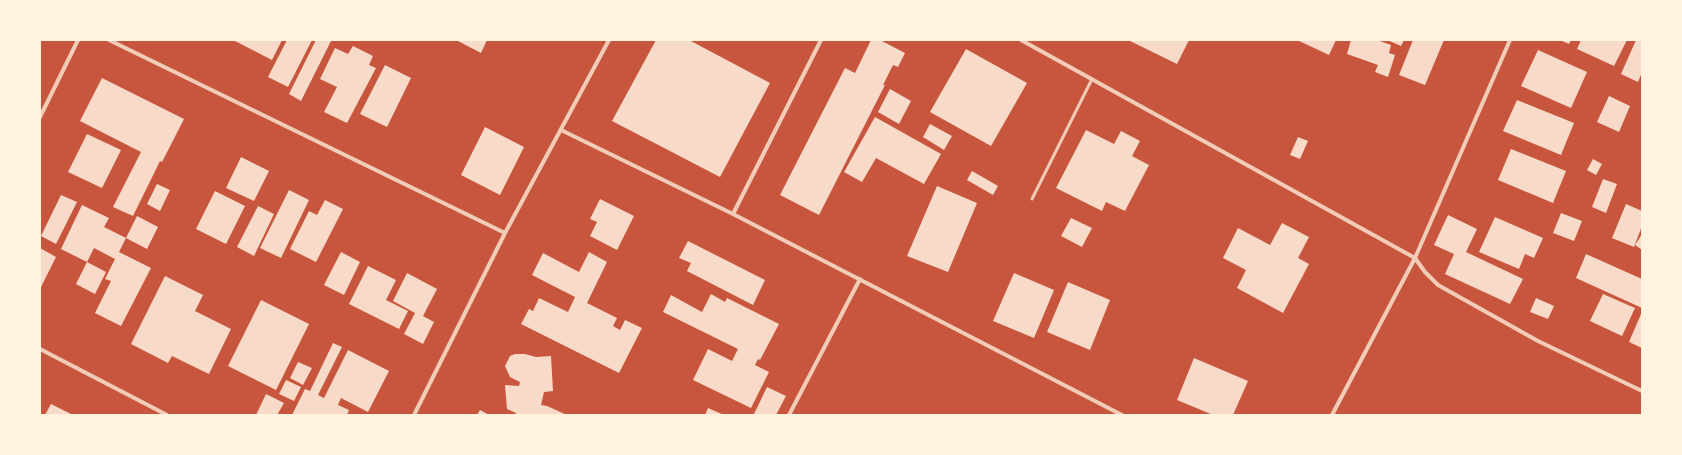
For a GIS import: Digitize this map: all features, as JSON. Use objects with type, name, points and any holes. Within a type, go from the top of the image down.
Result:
[{"type":"street","points":[[40,117],[78,40]]},
{"type":"street","points":[[109,40],[505,233]]},
{"type":"street","points":[[414,415],[505,233],[608,40]]},
{"type":"street","points":[[733,214],[821,40]]},
{"type":"street","points":[[1021,40],[1415,258],[1425,272],[1438,285],[1538,341],[1642,392]]},
{"type":"street","points":[[1332,415],[1415,258],[1510,40]]},
{"type":"street","points":[[561,130],[733,214],[1122,415]]},
{"type":"street","points":[[789,415],[860,279]]},
{"type":"street","points":[[40,349],[167,415]]},
{"type":"lane","points":[[1032,199],[1092,79]]},
{"type":"building","points":[[233,40],[282,40],[272,60]]},
{"type":"building","points":[[287,40],[312,40],[288,87],[268,77]]},
{"type":"building","points":[[316,40],[331,41],[301,101],[289,94]]},
{"type":"building","points":[[456,40],[487,40],[481,53]]},
{"type":"building","points":[[656,40],[689,40],[770,83],[720,177],[612,121]]},
{"type":"building","points":[[871,40],[880,40],[905,53],[898,67],[893,65],[883,85],[885,85],[819,215],[780,195],[845,68],[855,73]]},
{"type":"building","points":[[1128,40],[1189,40],[1177,64]]},
{"type":"building","points":[[1297,40],[1336,40],[1329,55]]},
{"type":"building","points":[[1351,40],[1377,40],[1391,45],[1389,53],[1395,55],[1388,77],[1375,72],[1378,65],[1347,54]]},
{"type":"building","points":[[1387,40],[1404,40],[1401,46]]},
{"type":"building","points":[[1413,40],[1444,40],[1425,85],[1399,75]]},
{"type":"building","points":[[1560,40],[1571,40],[1569,44]]},
{"type":"building","points":[[1581,40],[1627,40],[1614,66],[1577,49]]},
{"type":"building","points":[[1636,40],[1642,40],[1642,72],[1638,82],[1621,74]]},
{"type":"building","points":[[353,46],[373,56],[369,65],[376,68],[347,123],[324,112],[337,87],[320,79],[335,48],[348,54]]},
{"type":"building","points":[[966,49],[1027,83],[991,146],[930,112]]},
{"type":"building","points":[[1538,50],[1587,72],[1571,108],[1521,86]]},
{"type":"building","points":[[385,65],[411,78],[387,127],[360,114]]},
{"type":"building","points":[[102,78],[184,119],[162,162],[160,161],[133,216],[113,207],[141,152],[80,121]]},
{"type":"building","points":[[890,89],[911,101],[899,124],[878,112]]},
{"type":"building","points":[[1609,96],[1630,106],[1619,132],[1597,122]]},
{"type":"building","points":[[1517,100],[1574,123],[1561,155],[1503,131]]},
{"type":"building","points":[[875,117],[941,154],[924,184],[876,158],[862,182],[844,172]]},
{"type":"building","points":[[930,124],[952,136],[944,150],[923,137]]},
{"type":"building","points":[[485,127],[524,147],[500,195],[461,175]]},
{"type":"building","points":[[1086,130],[1114,144],[1121,131],[1140,141],[1132,156],[1149,165],[1125,211],[1106,202],[1102,211],[1056,188]]},
{"type":"building","points":[[87,134],[121,150],[102,188],[68,172]]},
{"type":"building","points":[[1298,137],[1308,141],[1300,159],[1290,155]]},
{"type":"building","points":[[1511,149],[1566,171],[1553,203],[1498,180]]},
{"type":"building","points":[[241,157],[269,171],[254,201],[226,188]]},
{"type":"building","points":[[1593,159],[1602,164],[1596,175],[1587,170]]},
{"type":"building","points":[[972,171],[998,186],[993,195],[967,180]]},
{"type":"building","points":[[1603,179],[1617,184],[1606,213],[1592,207]]},
{"type":"building","points":[[157,184],[170,190],[160,211],[147,204]]},
{"type":"building","points":[[937,186],[977,203],[948,272],[907,256]]},
{"type":"building","points":[[289,190],[309,200],[281,258],[260,248]]},
{"type":"building","points":[[215,191],[245,206],[226,244],[196,229]]},
{"type":"building","points":[[61,195],[77,202],[56,244],[41,236]]},
{"type":"building","points":[[600,199],[634,216],[617,250],[590,236],[597,222],[590,219]]},
{"type":"building","points":[[325,200],[343,209],[316,262],[290,249],[309,211],[317,215]]},
{"type":"building","points":[[1626,204],[1642,211],[1642,226],[1634,247],[1612,238]]},
{"type":"building","points":[[82,205],[109,218],[104,227],[126,238],[119,252],[151,268],[121,326],[95,313],[111,281],[105,279],[115,259],[94,248],[87,262],[61,249]]},
{"type":"building","points":[[258,206],[274,214],[254,256],[237,247]]},
{"type":"building","points":[[1561,213],[1582,221],[1574,241],[1553,233]]},
{"type":"building","points":[[1448,215],[1477,229],[1466,252],[1523,279],[1510,304],[1445,274],[1454,254],[1434,245]]},
{"type":"building","points":[[137,216],[158,227],[147,249],[126,238]]},
{"type":"building","points":[[1495,217],[1543,238],[1534,258],[1525,254],[1519,269],[1479,252]]},
{"type":"building","points":[[1071,218],[1092,228],[1082,247],[1061,236]]},
{"type":"building","points":[[1282,223],[1309,237],[1298,258],[1309,264],[1283,313],[1237,288],[1246,270],[1223,258],[1238,228],[1270,245]]},
{"type":"building","points":[[1642,234],[1642,250],[1635,245]]},
{"type":"building","points":[[688,241],[765,280],[753,305],[687,271],[691,263],[679,258]]},
{"type":"building","points":[[40,248],[56,257],[40,289]]},
{"type":"building","points":[[341,252],[360,262],[344,295],[324,285]]},
{"type":"building","points":[[589,252],[607,262],[587,303],[617,318],[613,326],[620,330],[625,320],[642,328],[619,373],[521,324],[529,309],[533,311],[539,298],[568,312],[575,297],[532,275],[543,253],[579,272]]},
{"type":"building","points":[[1586,254],[1642,279],[1642,308],[1576,278]]},
{"type":"building","points":[[87,262],[106,272],[95,294],[76,284]]},
{"type":"building","points":[[368,266],[396,280],[386,300],[408,311],[399,329],[349,304]]},
{"type":"building","points":[[407,273],[437,289],[423,316],[434,322],[423,344],[404,334],[415,313],[393,301]]},
{"type":"building","points":[[1014,273],[1054,290],[1034,338],[993,321]]},
{"type":"building","points":[[165,276],[203,295],[195,311],[231,329],[209,374],[172,356],[168,363],[131,344]]},
{"type":"building","points":[[1068,282],[1110,300],[1090,350],[1047,332]]},
{"type":"building","points":[[711,294],[725,302],[727,298],[779,324],[760,360],[758,359],[755,365],[769,372],[751,408],[693,380],[708,349],[732,361],[738,349],[663,312],[671,295],[702,312]]},
{"type":"building","points":[[1603,294],[1635,308],[1622,336],[1590,321]]},
{"type":"building","points":[[1536,298],[1554,306],[1548,319],[1530,312]]},
{"type":"building","points":[[261,300],[309,324],[276,390],[228,366]]},
{"type":"building","points":[[1642,314],[1642,348],[1629,342]]},
{"type":"building","points":[[333,343],[342,347],[318,395],[324,398],[348,350],[389,371],[368,412],[341,398],[338,405],[349,410],[347,415],[292,415],[305,389],[310,391]]},
{"type":"building","points":[[515,354],[525,354],[536,357],[551,356],[553,391],[544,392],[541,405],[547,406],[567,415],[515,415],[516,413],[507,409],[505,385],[519,386],[520,382],[510,377],[505,366],[510,356]]},
{"type":"building","points":[[1194,358],[1248,381],[1233,415],[1213,415],[1177,400]]},
{"type":"building","points":[[298,362],[312,368],[303,385],[290,378]]},
{"type":"building","points":[[286,380],[301,387],[294,401],[279,394]]},
{"type":"building","points":[[767,387],[786,396],[776,415],[756,415],[754,414]]},
{"type":"building","points":[[266,394],[284,403],[277,415],[256,415]]},
{"type":"building","points":[[51,404],[73,415],[45,415]]},
{"type":"building","points":[[708,408],[724,415],[705,415]]},
{"type":"building","points":[[480,410],[489,415],[477,415]]}]
